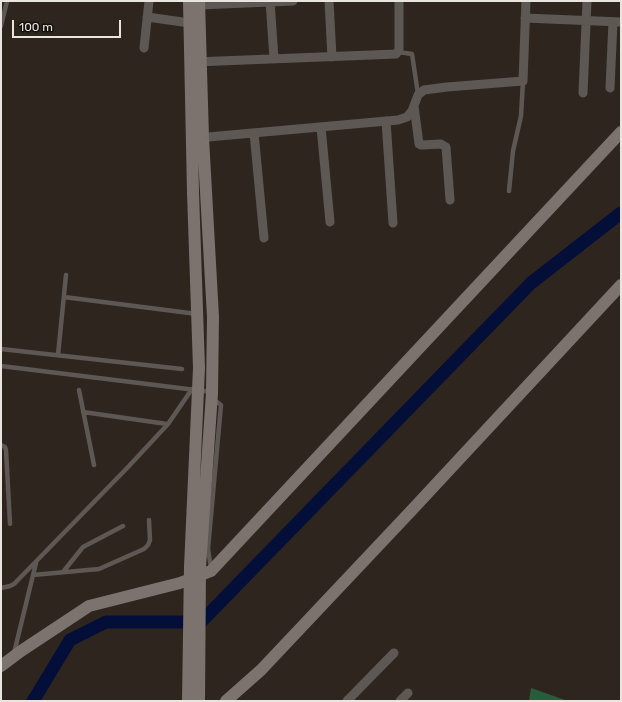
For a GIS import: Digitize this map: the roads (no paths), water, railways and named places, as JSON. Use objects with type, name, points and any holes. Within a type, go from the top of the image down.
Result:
[{"type":"street","points":[[144,48],[148,1]]},
{"type":"street","points":[[270,1],[274,59]]},
{"type":"street","points":[[196,2],[292,1]]},
{"type":"street","points":[[329,1],[332,57]]},
{"type":"street","points":[[195,62],[396,54],[400,50],[399,1]]},
{"type":"street","points":[[197,138],[398,120],[407,116],[412,111],[418,95],[424,90],[523,81],[526,1]]},
{"type":"street","points":[[583,93],[587,1]]},
{"type":"street","points":[[195,62],[190,23],[196,2]]},
{"type":"street","points":[[196,2],[195,62],[200,368],[196,390],[200,568],[198,701]]},
{"type":"street","points":[[147,18],[190,23]]},
{"type":"street","points":[[525,18],[617,22],[610,88]]},
{"type":"street","points":[[414,106],[419,144],[442,144],[446,147],[450,200]]},
{"type":"street","points":[[386,121],[393,223]]},
{"type":"street","points":[[321,127],[330,222]]},
{"type":"street","points":[[1,666],[89,606],[180,583],[200,568],[621,132]]},
{"type":"street","points":[[254,133],[264,238]]},
{"type":"street","points":[[188,701],[200,568],[212,395],[213,317],[197,138]]},
{"type":"street","points":[[226,701],[261,670],[403,520],[621,285]]},
{"type":"street","points":[[347,701],[394,653]]},
{"type":"street","points":[[400,701],[408,693]]},
{"type":"lane","points":[[1,26],[7,1]]},
{"type":"lane","points":[[398,52],[412,54],[418,95]]},
{"type":"lane","points":[[509,191],[513,151],[521,116],[523,81]]},
{"type":"lane","points":[[58,355],[66,275]]},
{"type":"lane","points":[[64,297],[198,314]]},
{"type":"lane","points":[[1,349],[182,369]]},
{"type":"lane","points":[[1,366],[196,390],[212,395]]},
{"type":"lane","points":[[79,390],[94,465]]},
{"type":"lane","points":[[1,588],[14,584],[129,466],[196,390]]},
{"type":"lane","points":[[83,412],[167,424]]},
{"type":"lane","points":[[1,445],[5,447],[6,450],[10,524]]},
{"type":"lane","points":[[33,575],[99,569],[144,549],[150,540],[149,520]]},
{"type":"lane","points":[[63,572],[83,547],[122,526]]},
{"type":"lane","points":[[13,658],[36,561]]},
{"type":"waterway","points":[[33,701],[70,640],[106,622],[201,622],[531,283],[621,213]]}]
